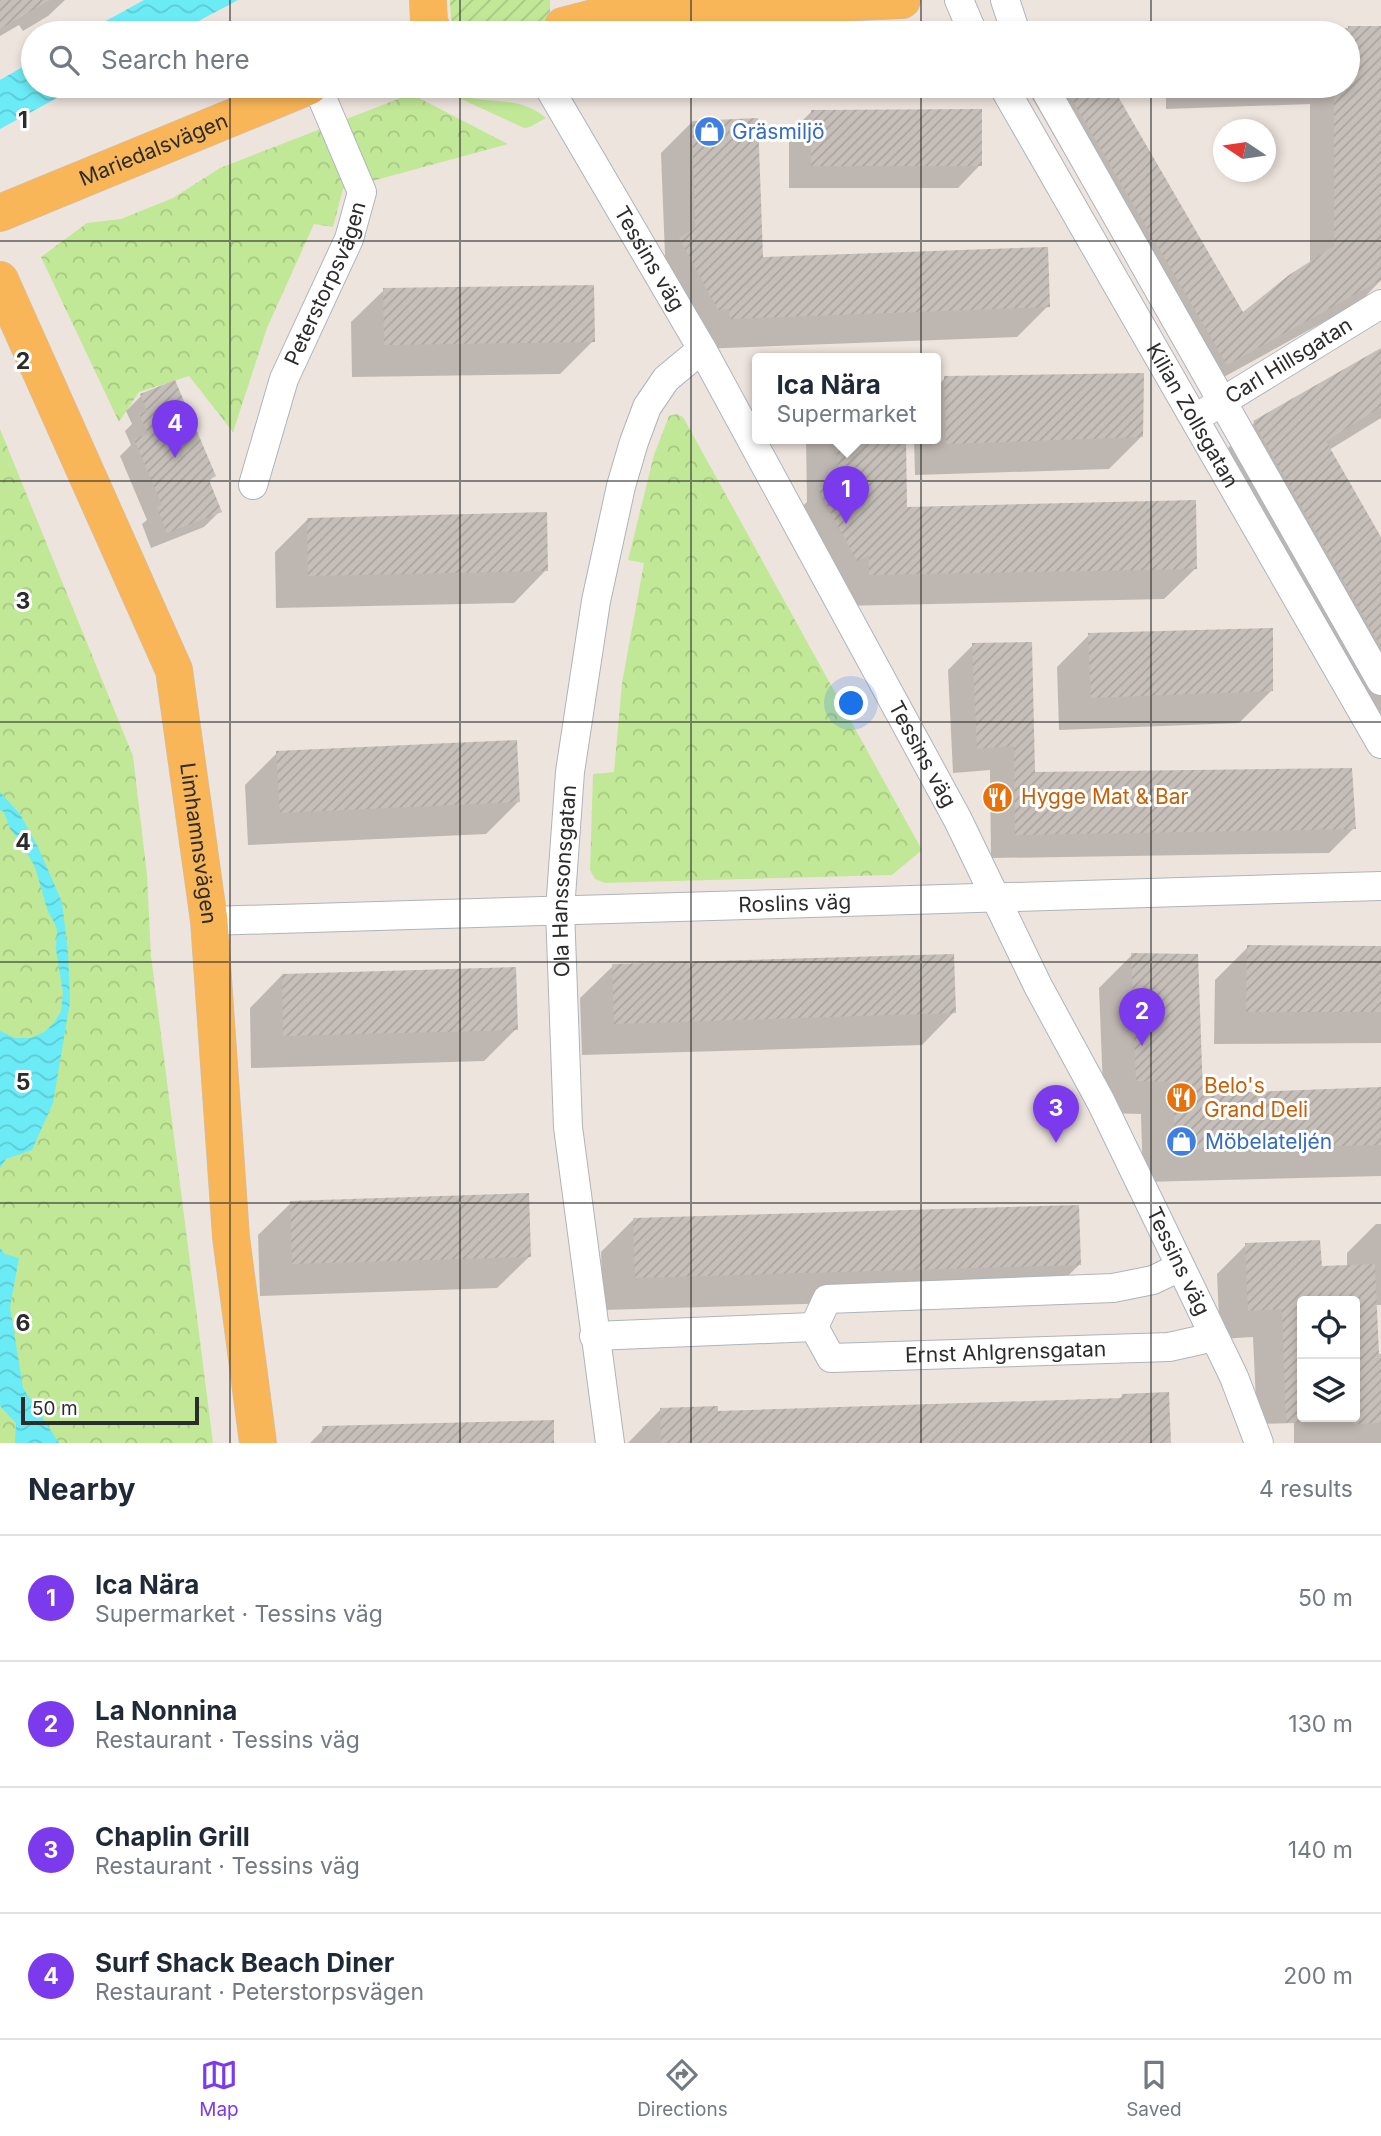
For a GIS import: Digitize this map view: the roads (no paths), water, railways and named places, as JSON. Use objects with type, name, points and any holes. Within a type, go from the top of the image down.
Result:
[{"type":"main road","points":[[563,20],[613,13],[902,0]]},
{"type":"main road","name":"Mariedalsvägen","points":[[0,213],[280,98]]},
{"type":"main road","name":"Limhamnsvägen","points":[[0,280],[174,670],[209,921],[231,1237],[258,1443]]},
{"type":"street","points":[[959,0],[968,21]]},
{"type":"street","points":[[1005,0],[1012,21]]},
{"type":"street","name":"Peterstorpsvägen","points":[[253,485],[284,379],[349,239],[362,192],[322,98]]},
{"type":"street","name":"Tessins väg","points":[[555,98],[702,349],[752,441]]},
{"type":"street","name":"Kilian Zollsgatan","points":[[1010,98],[1381,744]]},
{"type":"street","name":"Kilian Zollsgatan","points":[[1050,98],[1381,681]]},
{"type":"street","name":"Carl Hillsgatan","points":[[1196,418],[1381,304]]},
{"type":"street","name":"Ola Hanssonsgatan","points":[[610,1443],[568,1127],[560,910],[570,772],[589,640],[621,486],[647,407],[666,379],[702,349]]},
{"type":"street","name":"Tessins väg","points":[[754,444],[952,808],[1038,986],[1101,1102],[1234,1377],[1259,1443]]},
{"type":"street","name":"Roslins väg","points":[[209,921],[1381,886]]},
{"type":"street","points":[[594,1336],[814,1327],[827,1299],[1113,1288],[1153,1280],[1180,1267]]},
{"type":"street","name":"Ernst Ahlgrensgatan","points":[[814,1327],[831,1357],[1169,1346],[1214,1337]]},
{"type":"water","points":[[144,0],[238,0],[199,21],[106,21]]},
{"type":"water","points":[[21,68],[21,98],[57,98],[0,129],[0,80]]},
{"type":"water","points":[[0,792],[20,814],[62,902],[70,1002],[53,1103],[32,1150],[6,1159],[0,1168],[0,1031],[15,1038],[31,1038],[44,1032],[54,1023],[61,1011],[63,993],[56,949],[57,930],[48,912],[35,867],[10,829],[4,812],[0,810]]},
{"type":"water","points":[[0,1248],[5,1254],[19,1258],[10,1307],[23,1388],[59,1443],[15,1443],[16,1423],[0,1406]]},
{"type":"place","name":"Gräsmiljö","points":[[709,132]]},
{"type":"place","name":"Surf Shack Beach Diner","points":[[175,458]]},
{"type":"place","name":"Ica Nära","points":[[846,524]]},
{"type":"place","name":"Hygge Mat & Bar","points":[[998,797]]},
{"type":"place","name":"La Nonnina","points":[[1142,1046]]},
{"type":"place","name":"Belo's Grand Deli","points":[[1181,1098]]},
{"type":"place","name":"Möbelateljén","points":[[1182,1142]]},
{"type":"place","name":"Chaplin Grill","points":[[1056,1143]]}]
